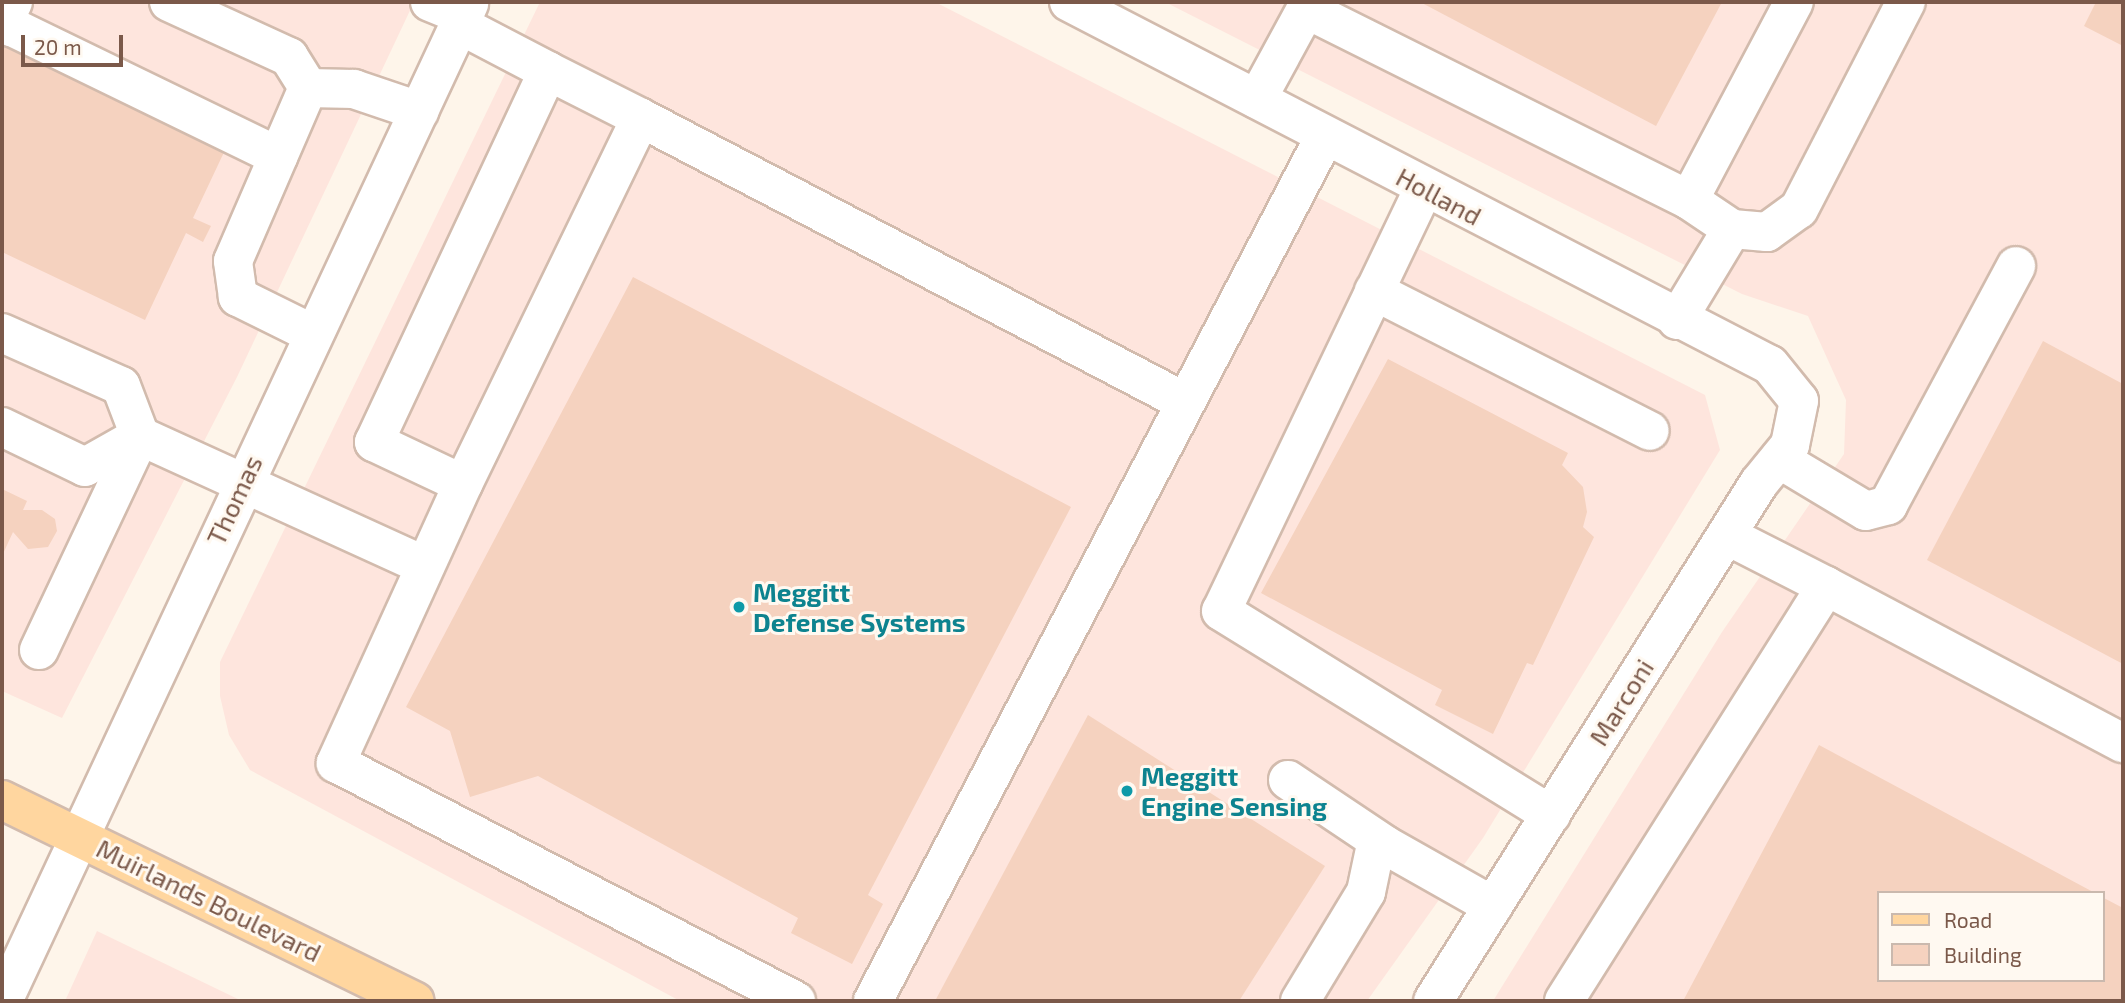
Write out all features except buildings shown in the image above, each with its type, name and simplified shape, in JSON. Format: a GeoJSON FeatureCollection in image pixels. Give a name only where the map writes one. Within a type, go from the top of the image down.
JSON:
{"type":"FeatureCollection","features":[{"type":"Feature","properties":{"kind":"main road","name":"Muirlands Boulevard"},"geometry":{"type":"LineString","coordinates":[[2,800],[415,1001]]}},
{"type":"Feature","properties":{"kind":"street"},"geometry":{"type":"LineString","coordinates":[[13,2],[8,12],[12,27],[278,156]]}},
{"type":"Feature","properties":{"kind":"street"},"geometry":{"type":"LineString","coordinates":[[169,2],[289,57],[308,88]]}},
{"type":"Feature","properties":{"kind":"street","name":"Holland"},"geometry":{"type":"LineString","coordinates":[[1069,2],[1677,320],[1770,365],[1799,401]]}},
{"type":"Feature","properties":{"kind":"street"},"geometry":{"type":"LineString","coordinates":[[1689,200],[1794,2]]}},
{"type":"Feature","properties":{"kind":"street"},"geometry":{"type":"LineString","coordinates":[[1257,100],[1306,9],[1689,200],[1732,229],[1767,232],[1799,209],[1906,2]]}},
{"type":"Feature","properties":{"kind":"street"},"geometry":{"type":"LineString","coordinates":[[456,11],[548,71],[1183,401]]}},
{"type":"Feature","properties":{"kind":"street","name":"Thomas"},"geometry":{"type":"LineString","coordinates":[[3,1001],[241,485],[419,111],[456,11]]}},
{"type":"Feature","properties":{"kind":"street"},"geometry":{"type":"LineString","coordinates":[[463,484],[374,442],[548,71]]}},
{"type":"Feature","properties":{"kind":"street"},"geometry":{"type":"LineString","coordinates":[[308,88],[233,261],[238,297],[313,334]]}},
{"type":"Feature","properties":{"kind":"street"},"geometry":{"type":"LineString","coordinates":[[308,88],[354,89],[419,111]]}},
{"type":"Feature","properties":{"kind":"street"},"geometry":{"type":"LineString","coordinates":[[641,118],[463,484],[336,763],[796,1001]]}},
{"type":"Feature","properties":{"kind":"street"},"geometry":{"type":"LineString","coordinates":[[873,1001],[1183,401],[1325,136]]}},
{"type":"Feature","properties":{"kind":"street"},"geometry":{"type":"LineString","coordinates":[[1424,188],[1221,611],[1551,815]]}},
{"type":"Feature","properties":{"kind":"street"},"geometry":{"type":"LineString","coordinates":[[1677,320],[1732,229]]}},
{"type":"Feature","properties":{"kind":"street"},"geometry":{"type":"LineString","coordinates":[[1779,459],[1866,511],[1888,505],[2016,266]]}},
{"type":"Feature","properties":{"kind":"street"},"geometry":{"type":"LineString","coordinates":[[1374,292],[1650,431]]}},
{"type":"Feature","properties":{"kind":"street"},"geometry":{"type":"LineString","coordinates":[[2,333],[121,386],[140,436],[241,485],[425,566]]}},
{"type":"Feature","properties":{"kind":"street","name":"Marconi"},"geometry":{"type":"LineString","coordinates":[[1433,1001],[1726,535],[1790,445],[1799,401]]}},
{"type":"Feature","properties":{"kind":"street"},"geometry":{"type":"LineString","coordinates":[[2,427],[85,467],[140,436]]}},
{"type":"Feature","properties":{"kind":"street"},"geometry":{"type":"LineString","coordinates":[[39,650],[140,436]]}},
{"type":"Feature","properties":{"kind":"street"},"geometry":{"type":"LineString","coordinates":[[1726,535],[2123,743]]}},
{"type":"Feature","properties":{"kind":"street"},"geometry":{"type":"LineString","coordinates":[[1564,1001],[1826,586]]}},
{"type":"Feature","properties":{"kind":"street"},"geometry":{"type":"LineString","coordinates":[[1288,780],[1377,840],[1493,906]]}},
{"type":"Feature","properties":{"kind":"street"},"geometry":{"type":"LineString","coordinates":[[1300,1001],[1366,892],[1377,840]]}},
{"type":"Feature","properties":{"kind":"shaded area"},"geometry":{"type":"Polygon","coordinates":[[[2,2],[414,2],[237,377],[62,718],[2,691],[2,2]]]}},
{"type":"Feature","properties":{"kind":"shaded area"},"geometry":{"type":"Polygon","coordinates":[[[540,2],[935,2],[1705,395],[1720,450],[1483,838],[1367,1001],[680,1001],[250,770],[229,735],[220,696],[220,662],[540,2]]]}},
{"type":"Feature","properties":{"kind":"shaded area"},"geometry":{"type":"Polygon","coordinates":[[[1165,2],[2123,2],[2123,1001],[1493,1001],[1722,632],[1844,454],[1846,400],[1808,316],[1742,294],[1165,2]]]}},
{"type":"Feature","properties":{"kind":"shaded area"},"geometry":{"type":"Polygon","coordinates":[[[97,931],[242,1001],[65,1001],[97,931]]]}},
{"type":"Feature","properties":{"kind":"place","name":"Meggitt Defense Systems"},"geometry":{"type":"Point","coordinates":[739,607]}},
{"type":"Feature","properties":{"kind":"place","name":"Meggitt Engine Sensing"},"geometry":{"type":"Point","coordinates":[1127,791]}}]}
